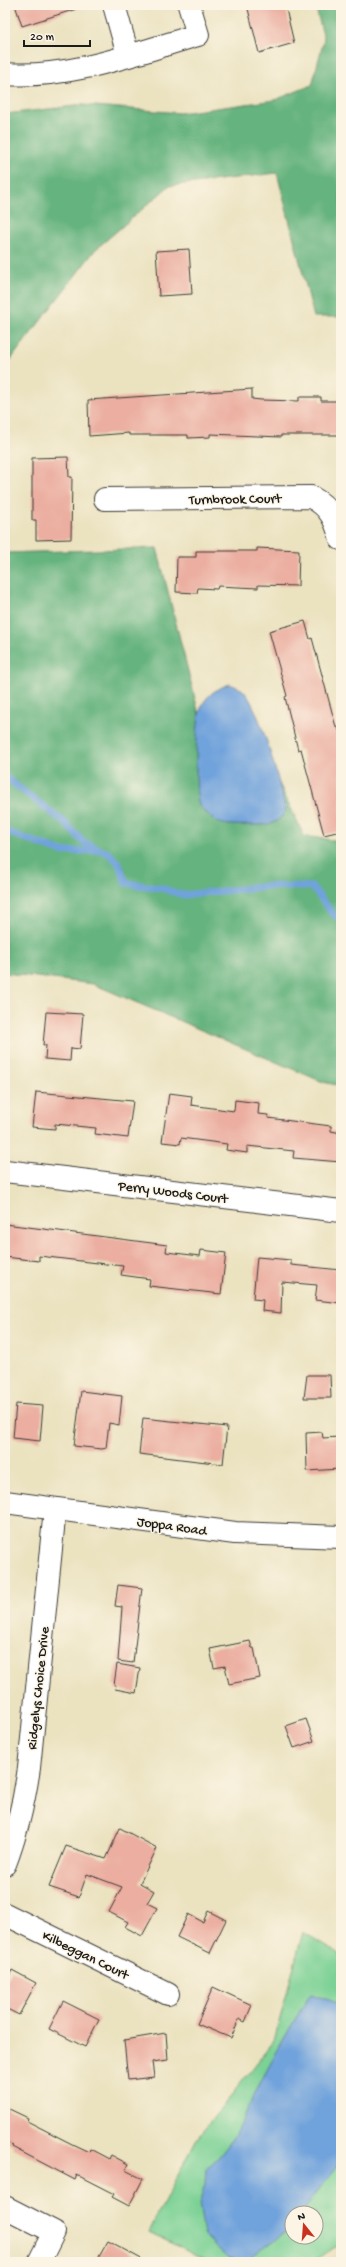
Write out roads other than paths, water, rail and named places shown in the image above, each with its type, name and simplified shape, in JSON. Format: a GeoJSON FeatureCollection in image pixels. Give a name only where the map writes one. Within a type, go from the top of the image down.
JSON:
{"type":"FeatureCollection","features":[{"type":"Feature","properties":{"kind":"street"},"geometry":{"type":"LineString","coordinates":[[114,5],[128,55]]}},
{"type":"Feature","properties":{"kind":"street"},"geometry":{"type":"LineString","coordinates":[[5,74],[46,74],[75,70],[198,35],[189,5]]}},
{"type":"Feature","properties":{"kind":"street","name":"Turnbrook Court"},"geometry":{"type":"LineString","coordinates":[[105,499],[311,497],[321,503],[332,514],[341,539]]}},
{"type":"Feature","properties":{"kind":"street","name":"Perry Woods Court"},"geometry":{"type":"LineString","coordinates":[[5,1171],[341,1211]]}},
{"type":"Feature","properties":{"kind":"street","name":"Joppa Road"},"geometry":{"type":"LineString","coordinates":[[5,1502],[235,1533],[341,1537]]}},
{"type":"Feature","properties":{"kind":"street","name":"Ridgelys Choice Drive"},"geometry":{"type":"LineString","coordinates":[[5,1864],[14,1840],[23,1808],[29,1768],[55,1509]]}},
{"type":"Feature","properties":{"kind":"street","name":"Kilbeggan Court"},"geometry":{"type":"LineString","coordinates":[[5,1914],[168,1994]]}},
{"type":"Feature","properties":{"kind":"street"},"geometry":{"type":"LineString","coordinates":[[5,2207],[54,2232],[39,2262]]}},
{"type":"Feature","properties":{"kind":"water"},"geometry":{"type":"Polygon","coordinates":[[[230,684],[244,691],[257,714],[269,748],[286,810],[280,819],[272,823],[263,825],[222,824],[214,820],[199,805],[196,787],[196,758],[197,729],[200,711],[205,701],[212,693],[230,684]]]}},
{"type":"Feature","properties":{"kind":"water"},"geometry":{"type":"Polygon","coordinates":[[[311,1994],[341,2004],[341,2161],[308,2205],[284,2205],[284,2233],[248,2260],[237,2261],[228,2258],[204,2235],[199,2203],[205,2184],[206,2168],[223,2152],[230,2142],[277,2051],[311,1994]]]}},
{"type":"Feature","properties":{"kind":"waterway"},"geometry":{"type":"LineString","coordinates":[[5,777],[63,821],[83,842],[110,854],[119,864],[126,883],[161,888],[183,895],[270,886],[312,887],[333,914],[341,919]]}},
{"type":"Feature","properties":{"kind":"waterway"},"geometry":{"type":"LineString","coordinates":[[5,831],[62,852],[99,850]]}}]}
